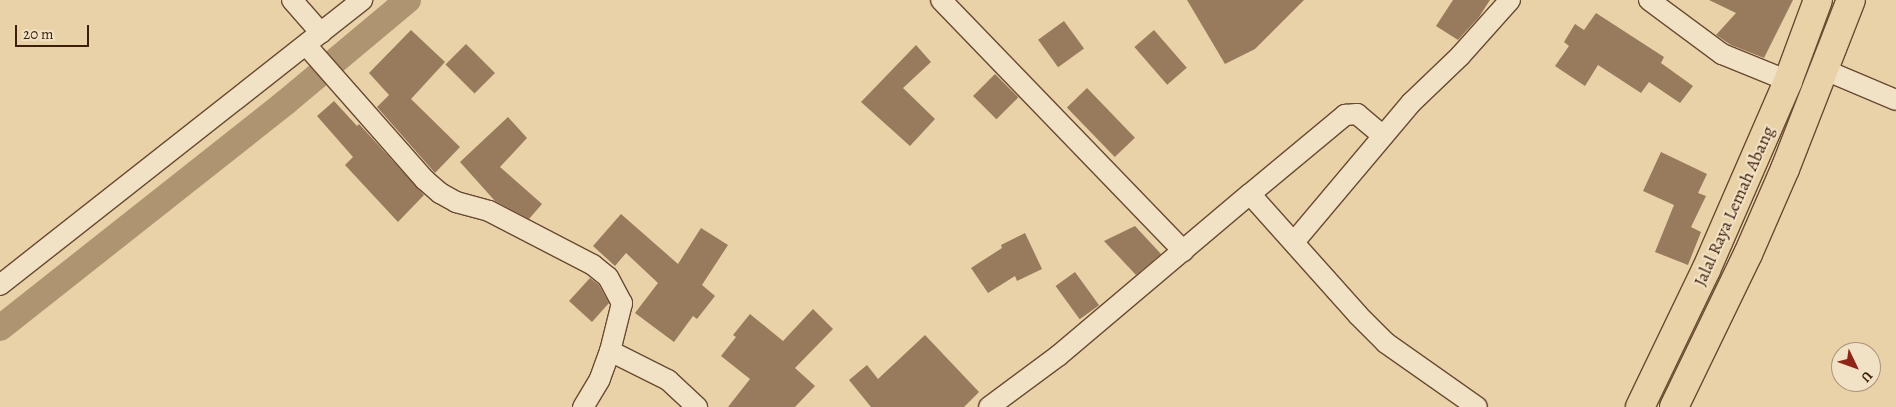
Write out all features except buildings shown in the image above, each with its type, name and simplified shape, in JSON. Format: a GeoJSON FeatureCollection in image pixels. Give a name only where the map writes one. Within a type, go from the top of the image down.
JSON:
{"type":"FeatureCollection","features":[{"type":"Feature","properties":{"kind":"highway","name":"Jalal Raya Lemah Abang"},"geometry":{"type":"LineString","coordinates":[[1640,407],[1706,270],[1788,82],[1818,0]]}},
{"type":"Feature","properties":{"kind":"highway","name":"Jalal Raya Lemah Abang"},"geometry":{"type":"LineString","coordinates":[[1674,407],[1748,254],[1825,70],[1852,0]]}},
{"type":"Feature","properties":{"kind":"street"},"geometry":{"type":"LineString","coordinates":[[292,0],[315,46],[338,84],[440,194],[456,202],[489,211],[593,266],[608,277],[622,303],[610,351],[600,379],[583,407]]}},
{"type":"Feature","properties":{"kind":"street"},"geometry":{"type":"LineString","coordinates":[[0,285],[315,46],[362,0]]}},
{"type":"Feature","properties":{"kind":"street"},"geometry":{"type":"LineString","coordinates":[[942,0],[1183,251]]}},
{"type":"Feature","properties":{"kind":"street"},"geometry":{"type":"LineString","coordinates":[[1294,242],[1411,103],[1460,56],[1510,0]]}},
{"type":"Feature","properties":{"kind":"street"},"geometry":{"type":"LineString","coordinates":[[1649,0],[1722,54],[1788,82]]}},
{"type":"Feature","properties":{"kind":"street"},"geometry":{"type":"LineString","coordinates":[[1825,70],[1896,100]]}},
{"type":"Feature","properties":{"kind":"street"},"geometry":{"type":"LineString","coordinates":[[989,407],[1058,356],[1345,116],[1357,114],[1383,136]]}},
{"type":"Feature","properties":{"kind":"street"},"geometry":{"type":"LineString","coordinates":[[1250,194],[1358,315],[1386,343],[1478,407]]}},
{"type":"Feature","properties":{"kind":"street"},"geometry":{"type":"LineString","coordinates":[[610,351],[668,380],[698,407]]}},
{"type":"Feature","properties":{"kind":"waterway"},"geometry":{"type":"LineString","coordinates":[[0,328],[286,102],[408,0]]}}]}
